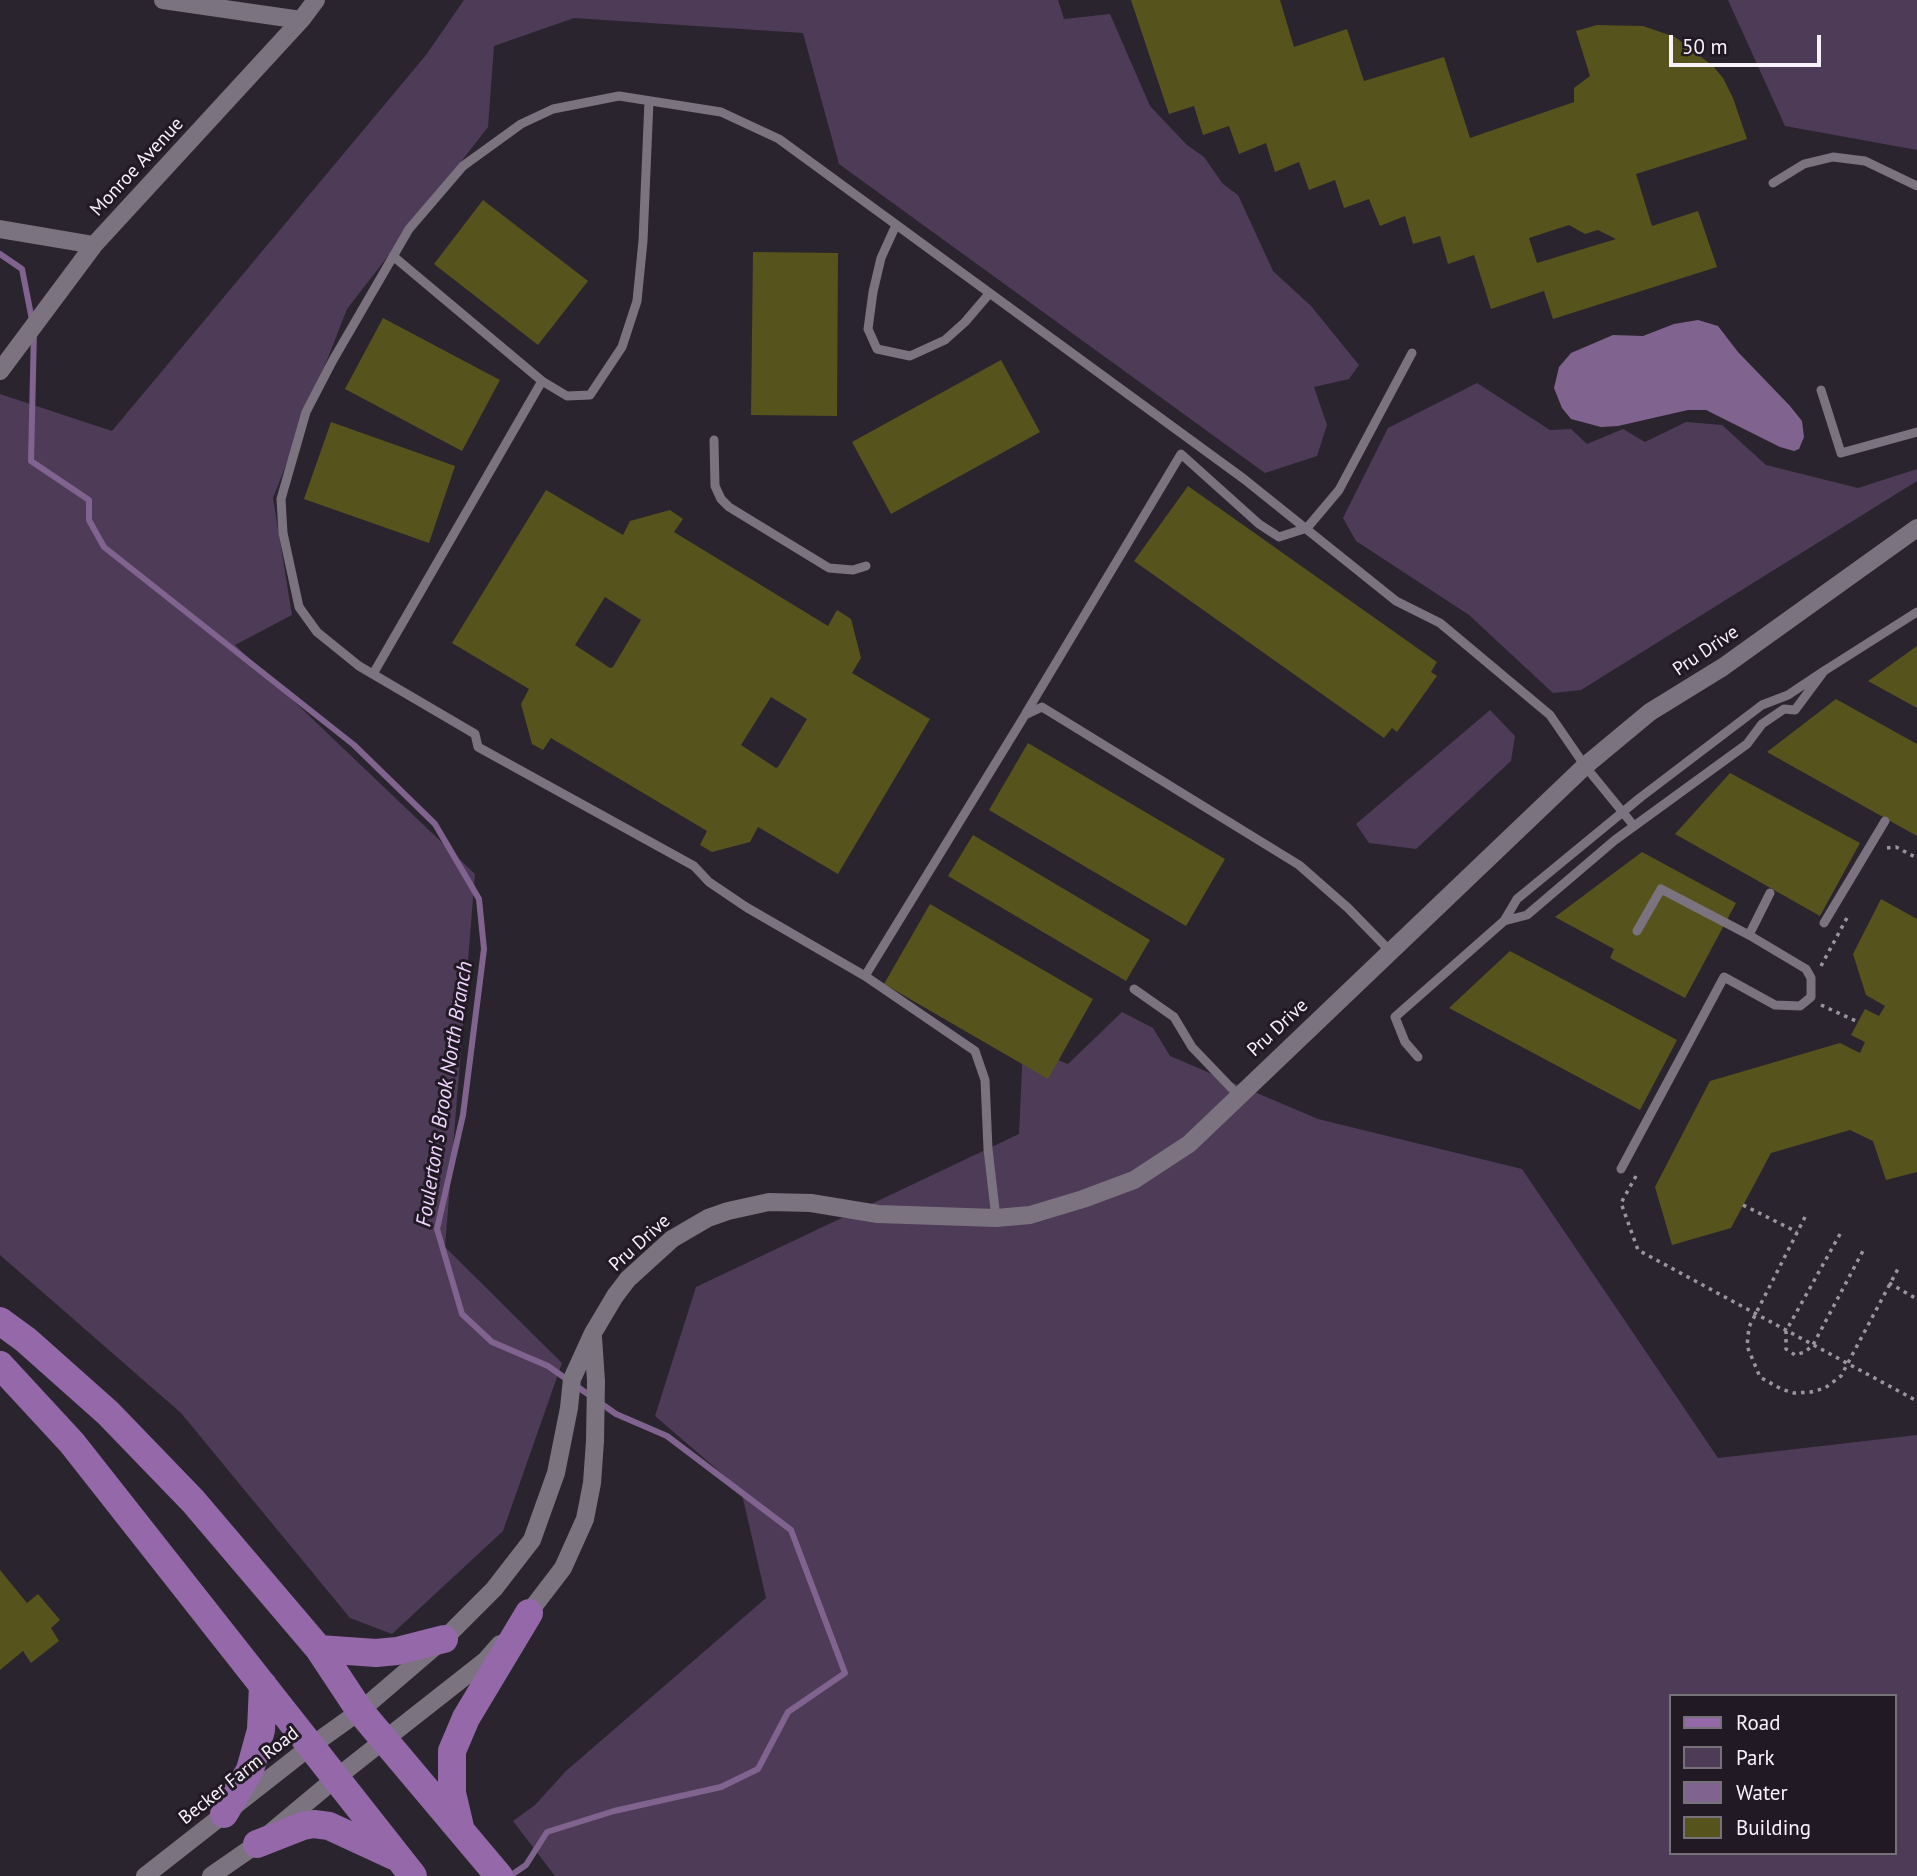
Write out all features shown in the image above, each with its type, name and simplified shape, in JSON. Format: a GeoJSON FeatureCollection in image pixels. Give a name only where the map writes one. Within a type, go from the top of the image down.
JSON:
{"type":"FeatureCollection","features":[{"type":"Feature","properties":{"kind":"main road"},"geometry":{"type":"LineString","coordinates":[[0,1321],[26,1340],[108,1413],[193,1501],[319,1649],[360,1711],[497,1873]]}},
{"type":"Feature","properties":{"kind":"main road"},"geometry":{"type":"LineString","coordinates":[[0,1365],[72,1443],[407,1868]]}},
{"type":"Feature","properties":{"kind":"main road"},"geometry":{"type":"LineString","coordinates":[[460,1830],[452,1793],[452,1751],[466,1718],[529,1613]]}},
{"type":"Feature","properties":{"kind":"main road"},"geometry":{"type":"LineString","coordinates":[[319,1649],[376,1653],[397,1651],[444,1639]]}},
{"type":"Feature","properties":{"kind":"main road"},"geometry":{"type":"LineString","coordinates":[[224,1814],[250,1770],[261,1730],[263,1685]]}},
{"type":"Feature","properties":{"kind":"main road"},"geometry":{"type":"LineString","coordinates":[[257,1844],[303,1826],[329,1826],[407,1868]]}},
{"type":"Feature","properties":{"kind":"street"},"geometry":{"type":"LineString","coordinates":[[163,0],[301,20]]}},
{"type":"Feature","properties":{"kind":"street","name":"Monroe Avenue"},"geometry":{"type":"LineString","coordinates":[[0,371],[94,246],[301,20],[316,0]]}},
{"type":"Feature","properties":{"kind":"street"},"geometry":{"type":"LineString","coordinates":[[0,229],[94,246]]}},
{"type":"Feature","properties":{"kind":"street","name":"Pru Drive"},"geometry":{"type":"LineString","coordinates":[[360,1711],[444,1639],[494,1589],[532,1540],[556,1473],[572,1379],[593,1333],[615,1296],[656,1252],[690,1228],[728,1211],[748,1206],[790,1201],[878,1214],[996,1218],[1030,1215],[1134,1180],[1189,1144],[1585,766],[1650,712],[1723,667],[1917,528]]}},
{"type":"Feature","properties":{"kind":"street"},"geometry":{"type":"LineString","coordinates":[[211,1876],[257,1844],[335,1778],[485,1660],[529,1613],[563,1568],[585,1519],[592,1483],[596,1411],[593,1333]]}},
{"type":"Feature","properties":{"kind":"street","name":"Becker Farm Road"},"geometry":{"type":"LineString","coordinates":[[145,1876],[310,1746],[360,1711]]}},
{"type":"Feature","properties":{"kind":"lane"},"geometry":{"type":"LineString","coordinates":[[996,1218],[988,1149],[985,1080],[975,1051],[865,976],[746,907],[709,882],[694,866],[478,747],[475,734],[359,666],[317,632],[299,607],[283,533],[281,499],[306,412],[409,229],[463,166],[521,124],[552,110],[619,96],[721,112],[779,139],[1244,479],[1396,601],[1440,623],[1550,715],[1585,766],[1634,826]]}},
{"type":"Feature","properties":{"kind":"lane"},"geometry":{"type":"LineString","coordinates":[[393,256],[542,381],[568,396],[590,395],[622,347],[637,301],[643,241],[649,101]]}},
{"type":"Feature","properties":{"kind":"lane"},"geometry":{"type":"LineString","coordinates":[[1773,183],[1804,164],[1833,157],[1866,161],[1917,186]]}},
{"type":"Feature","properties":{"kind":"lane"},"geometry":{"type":"LineString","coordinates":[[895,225],[881,258],[873,292],[868,329],[877,348],[910,356],[945,340],[989,294]]}},
{"type":"Feature","properties":{"kind":"lane"},"geometry":{"type":"LineString","coordinates":[[865,976],[1181,454],[1258,524],[1279,537],[1307,528],[1339,490],[1412,353]]}},
{"type":"Feature","properties":{"kind":"lane"},"geometry":{"type":"LineString","coordinates":[[373,674],[542,381]]}},
{"type":"Feature","properties":{"kind":"lane"},"geometry":{"type":"LineString","coordinates":[[1821,390],[1841,453],[1917,432]]}},
{"type":"Feature","properties":{"kind":"lane"},"geometry":{"type":"LineString","coordinates":[[714,440],[715,486],[721,499],[729,507],[829,568],[853,570],[866,566]]}},
{"type":"Feature","properties":{"kind":"lane"},"geometry":{"type":"LineString","coordinates":[[1418,1057],[1405,1042],[1395,1017],[1504,921],[1517,899],[1623,811],[1762,705],[1788,695],[1917,612]]}},
{"type":"Feature","properties":{"kind":"lane"},"geometry":{"type":"LineString","coordinates":[[1504,921],[1527,915],[1634,826],[1747,744],[1762,724],[1784,709],[1795,710],[1824,671]]}},
{"type":"Feature","properties":{"kind":"lane"},"geometry":{"type":"LineString","coordinates":[[1025,715],[1042,707],[1299,865],[1348,908],[1390,951]]}},
{"type":"Feature","properties":{"kind":"lane"},"geometry":{"type":"LineString","coordinates":[[1824,923],[1885,821]]}},
{"type":"Feature","properties":{"kind":"lane"},"geometry":{"type":"LineString","coordinates":[[1621,1169],[1724,977],[1775,1005],[1800,1006],[1811,997],[1811,978],[1806,970],[1749,935],[1661,889],[1637,931]]}},
{"type":"Feature","properties":{"kind":"lane"},"geometry":{"type":"LineString","coordinates":[[1749,935],[1770,893]]}},
{"type":"Feature","properties":{"kind":"lane"},"geometry":{"type":"LineString","coordinates":[[1134,989],[1174,1017],[1192,1047],[1238,1095]]}},
{"type":"Feature","properties":{"kind":"path"},"geometry":{"type":"LineString","coordinates":[[1882,850],[1896,847],[1917,859]]}},
{"type":"Feature","properties":{"kind":"path"},"geometry":{"type":"LineString","coordinates":[[1823,974],[1820,967],[1851,909]]}},
{"type":"Feature","properties":{"kind":"path"},"geometry":{"type":"LineString","coordinates":[[1819,1004],[1858,1022]]}},
{"type":"Feature","properties":{"kind":"path"},"geometry":{"type":"LineString","coordinates":[[1640,1168],[1621,1203],[1638,1250],[1917,1401]]}},
{"type":"Feature","properties":{"kind":"path"},"geometry":{"type":"LineString","coordinates":[[1743,1205],[1797,1232]]}},
{"type":"Feature","properties":{"kind":"path"},"geometry":{"type":"LineString","coordinates":[[1805,1217],[1749,1327],[1747,1346],[1759,1377],[1781,1389],[1794,1393],[1825,1388],[1841,1376],[1899,1267]]}},
{"type":"Feature","properties":{"kind":"path"},"geometry":{"type":"LineString","coordinates":[[1840,1234],[1786,1331],[1786,1349],[1795,1354],[1805,1353],[1813,1345],[1866,1247]]}},
{"type":"Feature","properties":{"kind":"path"},"geometry":{"type":"LineString","coordinates":[[1889,1283],[1917,1299]]}},
{"type":"Feature","properties":{"kind":"green space"},"geometry":{"type":"Polygon","coordinates":[[[464,0],[1058,0],[1064,19],[1110,14],[1150,106],[1187,145],[1204,157],[1223,184],[1238,195],[1273,271],[1311,306],[1359,365],[1349,379],[1314,387],[1327,425],[1317,456],[1265,473],[839,164],[803,33],[574,18],[494,46],[488,127],[347,309],[273,498],[292,615],[235,645],[475,874],[445,1247],[562,1363],[503,1531],[392,1634],[350,1618],[181,1413],[0,1255],[0,394],[112,431],[426,55],[464,0]]]}},
{"type":"Feature","properties":{"kind":"green space"},"geometry":{"type":"Polygon","coordinates":[[[1728,0],[1917,0],[1917,150],[1785,126],[1728,0]]]}},
{"type":"Feature","properties":{"kind":"green space"},"geometry":{"type":"Polygon","coordinates":[[[1477,383],[1550,430],[1571,429],[1587,444],[1623,429],[1645,442],[1686,422],[1722,425],[1766,465],[1858,488],[1917,469],[1917,481],[1581,690],[1553,693],[1469,615],[1356,541],[1343,518],[1388,428],[1477,383]]]}},
{"type":"Feature","properties":{"kind":"green space"},"geometry":{"type":"Polygon","coordinates":[[[1490,710],[1515,736],[1511,761],[1416,849],[1369,843],[1356,824],[1490,710]]]}},
{"type":"Feature","properties":{"kind":"green space"},"geometry":{"type":"Polygon","coordinates":[[[1122,1012],[1153,1028],[1170,1056],[1318,1119],[1522,1169],[1718,1458],[1917,1435],[1917,1876],[555,1876],[513,1821],[535,1805],[566,1771],[766,1598],[741,1490],[655,1416],[696,1287],[1019,1134],[1023,1046],[1068,1064],[1122,1012]]]}},
{"type":"Feature","properties":{"kind":"water"},"geometry":{"type":"Polygon","coordinates":[[[1698,320],[1718,326],[1738,352],[1802,421],[1804,437],[1799,449],[1794,451],[1780,447],[1706,410],[1688,410],[1618,426],[1601,427],[1571,419],[1562,408],[1554,388],[1559,367],[1571,353],[1613,335],[1643,336],[1674,324],[1698,320]]]}},
{"type":"Feature","properties":{"kind":"building"},"geometry":{"type":"Polygon","coordinates":[[[1131,0],[1280,0],[1294,47],[1347,29],[1364,81],[1444,57],[1470,138],[1574,102],[1574,88],[1590,76],[1576,31],[1597,25],[1643,26],[1675,37],[1713,66],[1723,78],[1733,98],[1747,139],[1636,174],[1652,226],[1698,211],[1717,267],[1553,319],[1544,291],[1491,309],[1474,255],[1448,264],[1440,236],[1413,244],[1405,216],[1380,226],[1369,199],[1344,208],[1335,180],[1309,190],[1299,162],[1275,172],[1266,143],[1239,154],[1229,126],[1203,135],[1194,106],[1169,114],[1131,0]],[[1569,225],[1529,238],[1537,263],[1616,239],[1598,230],[1585,234],[1569,225]]]}},
{"type":"Feature","properties":{"kind":"building"},"geometry":{"type":"Polygon","coordinates":[[[483,200],[588,281],[538,345],[434,264],[483,200]]]}},
{"type":"Feature","properties":{"kind":"building"},"geometry":{"type":"Polygon","coordinates":[[[753,252],[838,253],[837,416],[751,415],[753,252]]]}},
{"type":"Feature","properties":{"kind":"building"},"geometry":{"type":"Polygon","coordinates":[[[383,318],[500,380],[462,451],[345,389],[383,318]]]}},
{"type":"Feature","properties":{"kind":"building"},"geometry":{"type":"Polygon","coordinates":[[[1001,360],[1040,432],[891,514],[852,442],[1001,360]]]}},
{"type":"Feature","properties":{"kind":"building"},"geometry":{"type":"Polygon","coordinates":[[[331,422],[455,466],[429,543],[304,499],[331,422]]]}},
{"type":"Feature","properties":{"kind":"building"},"geometry":{"type":"Polygon","coordinates":[[[1188,486],[1437,662],[1431,672],[1437,676],[1397,732],[1392,728],[1384,738],[1134,561],[1188,486]]]}},
{"type":"Feature","properties":{"kind":"building"},"geometry":{"type":"Polygon","coordinates":[[[546,490],[623,535],[630,521],[670,510],[683,519],[674,532],[828,626],[837,610],[851,619],[861,658],[852,673],[930,719],[838,874],[758,827],[750,842],[712,852],[700,845],[707,831],[551,738],[543,750],[532,744],[521,704],[529,689],[452,643],[546,490]],[[605,597],[575,645],[610,668],[641,620],[605,597]],[[771,697],[741,745],[776,768],[807,719],[771,697]]]}},
{"type":"Feature","properties":{"kind":"building"},"geometry":{"type":"Polygon","coordinates":[[[1917,646],[1917,708],[1868,681],[1917,646]]]}},
{"type":"Feature","properties":{"kind":"building"},"geometry":{"type":"Polygon","coordinates":[[[1836,699],[1917,744],[1917,836],[1767,752],[1836,699]]]}},
{"type":"Feature","properties":{"kind":"building"},"geometry":{"type":"Polygon","coordinates":[[[1028,743],[1225,859],[1186,926],[989,810],[1028,743]]]}},
{"type":"Feature","properties":{"kind":"building"},"geometry":{"type":"Polygon","coordinates":[[[1730,773],[1860,843],[1820,916],[1675,834],[1730,773]]]}},
{"type":"Feature","properties":{"kind":"building"},"geometry":{"type":"Polygon","coordinates":[[[973,835],[1150,940],[1126,981],[948,876],[973,835]]]}},
{"type":"Feature","properties":{"kind":"building"},"geometry":{"type":"Polygon","coordinates":[[[1642,852],[1736,903],[1685,998],[1610,958],[1614,949],[1555,917],[1642,852]]]}},
{"type":"Feature","properties":{"kind":"building"},"geometry":{"type":"Polygon","coordinates":[[[1881,899],[1917,919],[1917,1172],[1886,1180],[1873,1141],[1850,1130],[1771,1153],[1731,1228],[1672,1245],[1655,1187],[1710,1081],[1840,1043],[1860,1053],[1865,1042],[1851,1035],[1865,1009],[1879,1016],[1885,1006],[1866,995],[1853,954],[1881,899]]]}},
{"type":"Feature","properties":{"kind":"building"},"geometry":{"type":"Polygon","coordinates":[[[930,904],[1093,999],[1048,1079],[884,984],[930,904]]]}},
{"type":"Feature","properties":{"kind":"building"},"geometry":{"type":"Polygon","coordinates":[[[1510,951],[1677,1040],[1640,1110],[1449,1008],[1510,951]]]}},
{"type":"Feature","properties":{"kind":"building"},"geometry":{"type":"Polygon","coordinates":[[[0,1570],[27,1603],[38,1594],[60,1620],[51,1628],[59,1641],[31,1663],[23,1651],[0,1670],[0,1570]]]}},
{"type":"Feature","properties":{"kind":"waterway","name":"Foulerton's Brook North Branch"},"geometry":{"type":"LineString","coordinates":[[0,254],[22,269],[32,320]]}},
{"type":"Feature","properties":{"kind":"waterway","name":"Foulerton's Brook North Branch"},"geometry":{"type":"LineString","coordinates":[[34,331],[31,461],[89,500],[89,520],[104,547],[354,745],[435,824],[479,899],[484,949],[463,1115],[437,1229],[462,1314],[492,1342],[548,1366],[616,1414],[667,1436],[791,1530],[845,1673],[788,1712],[758,1769],[721,1787],[614,1811],[547,1832],[526,1865],[510,1876]]}}]}
